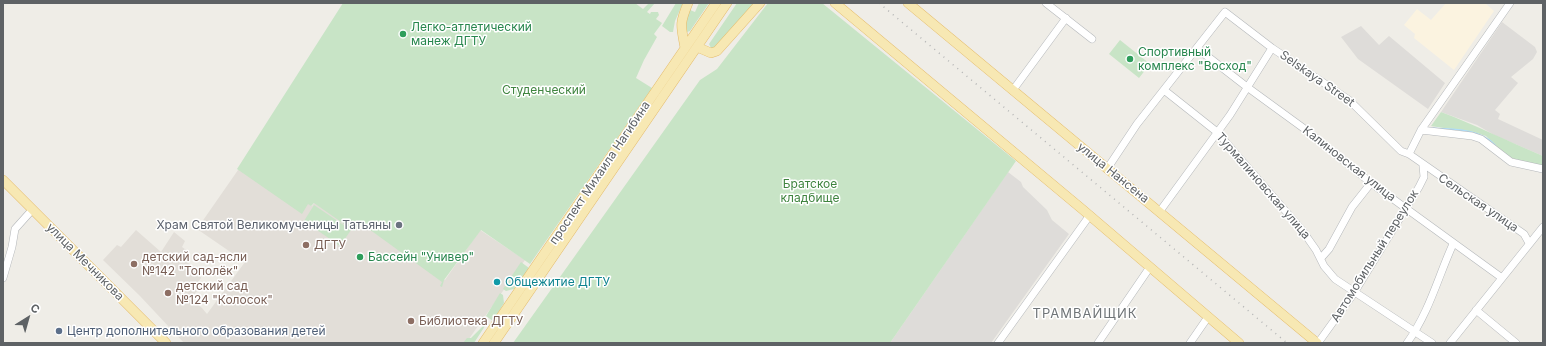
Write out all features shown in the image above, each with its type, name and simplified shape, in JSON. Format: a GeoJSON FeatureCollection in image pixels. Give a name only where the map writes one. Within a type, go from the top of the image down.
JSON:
{"type":"FeatureCollection","features":[{"type":"Feature","properties":{"kind":"main road"},"geometry":{"type":"LineString","coordinates":[[685,48],[681,22],[688,3]]}},
{"type":"Feature","properties":{"kind":"main road","name":"проспект Михаила Нагибина"},"geometry":{"type":"LineString","coordinates":[[483,343],[716,3]]}},
{"type":"Feature","properties":{"kind":"main road","name":"проспект Михаила Нагибина"},"geometry":{"type":"LineString","coordinates":[[494,343],[727,3]]}},
{"type":"Feature","properties":{"kind":"main road"},"geometry":{"type":"LineString","coordinates":[[697,47],[711,53],[717,51],[760,3]]}},
{"type":"Feature","properties":{"kind":"main road"},"geometry":{"type":"LineString","coordinates":[[835,3],[1090,215],[1239,343]]}},
{"type":"Feature","properties":{"kind":"main road","name":"улица Нансена"},"geometry":{"type":"LineString","coordinates":[[908,3],[1160,212],[1264,301],[1317,343]]}},
{"type":"Feature","properties":{"kind":"main road"},"geometry":{"type":"LineString","coordinates":[[682,34],[688,37],[693,37]]}},
{"type":"Feature","properties":{"kind":"main road","name":"улица Мечникова"},"geometry":{"type":"LineString","coordinates":[[3,180],[166,343]]}},
{"type":"Feature","properties":{"kind":"street"},"geometry":{"type":"LineString","coordinates":[[1046,3],[1092,39]]}},
{"type":"Feature","properties":{"kind":"street"},"geometry":{"type":"LineString","coordinates":[[1409,154],[1421,130],[1510,3]]}},
{"type":"Feature","properties":{"kind":"street","name":"Selskaya Street"},"geometry":{"type":"LineString","coordinates":[[1198,49],[1225,12],[1272,48],[1349,100],[1401,151],[1409,154],[1423,166]]}},
{"type":"Feature","properties":{"kind":"street"},"geometry":{"type":"LineString","coordinates":[[1014,90],[1066,18]]}},
{"type":"Feature","properties":{"kind":"street"},"geometry":{"type":"LineString","coordinates":[[1160,212],[1230,115],[1272,48]]}},
{"type":"Feature","properties":{"kind":"street"},"geometry":{"type":"LineString","coordinates":[[1107,169],[1137,124],[1198,49]]}},
{"type":"Feature","properties":{"kind":"street","name":"Калиновская улица"},"geometry":{"type":"LineString","coordinates":[[1198,49],[1306,130],[1370,183],[1502,278]]}},
{"type":"Feature","properties":{"kind":"street","name":"Турмалиновская улица"},"geometry":{"type":"LineString","coordinates":[[1164,90],[1217,132],[1302,230],[1321,258],[1324,266],[1335,279],[1354,293],[1432,343]]}},
{"type":"Feature","properties":{"kind":"street"},"geometry":{"type":"LineString","coordinates":[[1421,130],[1472,136],[1481,139],[1511,162],[1543,170]]}},
{"type":"Feature","properties":{"kind":"street","name":"Автомобильный переулок"},"geometry":{"type":"LineString","coordinates":[[1317,343],[1354,293],[1424,177],[1423,166]]}},
{"type":"Feature","properties":{"kind":"street","name":"Сельская улица"},"geometry":{"type":"LineString","coordinates":[[1423,166],[1524,234],[1529,244]]}},
{"type":"Feature","properties":{"kind":"street"},"geometry":{"type":"LineString","coordinates":[[1321,258],[1329,249],[1352,207],[1370,183]]}},
{"type":"Feature","properties":{"kind":"street"},"geometry":{"type":"LineString","coordinates":[[3,278],[12,247],[15,228],[32,210]]}},
{"type":"Feature","properties":{"kind":"street"},"geometry":{"type":"LineString","coordinates":[[1000,343],[1090,215]]}},
{"type":"Feature","properties":{"kind":"street"},"geometry":{"type":"LineString","coordinates":[[1450,343],[1543,227]]}},
{"type":"Feature","properties":{"kind":"street"},"geometry":{"type":"LineString","coordinates":[[1407,343],[1416,333],[1430,304],[1438,278],[1453,244]]}},
{"type":"Feature","properties":{"kind":"street"},"geometry":{"type":"LineString","coordinates":[[1098,343],[1150,266]]}},
{"type":"Feature","properties":{"kind":"street"},"geometry":{"type":"LineString","coordinates":[[1476,310],[1516,343]]}},
{"type":"Feature","properties":{"kind":"street"},"geometry":{"type":"LineString","coordinates":[[1190,343],[1208,317]]}},
{"type":"Feature","properties":{"kind":"shaded area"},"geometry":{"type":"Polygon","coordinates":[[[1446,3],[1485,3],[1494,11],[1454,70],[1414,38],[1415,34],[1404,25],[1417,9],[1431,20],[1446,3]]]}},
{"type":"Feature","properties":{"kind":"shaded area"},"geometry":{"type":"Polygon","coordinates":[[[1502,22],[1535,47],[1537,52],[1533,59],[1511,77],[1518,83],[1495,110],[1500,114],[1498,119],[1543,140],[1543,156],[1494,135],[1477,125],[1441,112],[1502,22]]]}},
{"type":"Feature","properties":{"kind":"shaded area"},"geometry":{"type":"Polygon","coordinates":[[[1361,26],[1379,45],[1389,36],[1445,83],[1428,109],[1358,59],[1341,37],[1361,26]]]}},
{"type":"Feature","properties":{"kind":"shaded area","name":"ДГТУ"},"geometry":{"type":"Polygon","coordinates":[[[245,160],[312,206],[320,195],[445,280],[480,230],[525,260],[466,343],[184,343],[140,296],[103,260],[117,245],[121,247],[136,230],[161,252],[174,232],[185,241],[182,247],[189,252],[187,256],[188,263],[196,268],[201,278],[193,288],[197,291],[190,299],[207,314],[245,262],[197,229],[245,160]]]}},
{"type":"Feature","properties":{"kind":"shaded area"},"geometry":{"type":"Polygon","coordinates":[[[1008,172],[1021,182],[1023,187],[1047,210],[1052,220],[1069,234],[991,343],[890,343],[1008,172]]]}},
{"type":"Feature","properties":{"kind":"green space","name":"Студенческий"},"geometry":{"type":"Polygon","coordinates":[[[343,3],[635,3],[643,9],[649,3],[655,3],[647,12],[650,14],[651,12],[658,12],[659,15],[656,19],[662,23],[654,34],[657,37],[636,78],[652,88],[530,264],[481,230],[444,280],[442,287],[440,286],[442,282],[362,224],[354,231],[314,203],[311,206],[308,204],[302,214],[237,169],[343,3]]]}},
{"type":"Feature","properties":{"kind":"green space"},"geometry":{"type":"Polygon","coordinates":[[[676,3],[683,3],[675,21],[673,32],[670,32],[662,26],[676,3]]]}},
{"type":"Feature","properties":{"kind":"green space"},"geometry":{"type":"Polygon","coordinates":[[[699,3],[709,3],[690,31],[687,32],[686,18],[690,10],[695,12],[699,3]]]}},
{"type":"Feature","properties":{"kind":"green space"},"geometry":{"type":"Polygon","coordinates":[[[737,3],[757,3],[719,48],[711,48],[709,44],[737,3]]]}},
{"type":"Feature","properties":{"kind":"green space","name":"Братское кладбище"},"geometry":{"type":"Polygon","coordinates":[[[768,3],[822,3],[1016,161],[890,343],[513,343],[700,80],[717,69],[768,3]]]}},
{"type":"Feature","properties":{"kind":"green space","name":"Спортивный комплекс \"Восход\""},"geometry":{"type":"Polygon","coordinates":[[[1120,40],[1150,64],[1139,78],[1109,54],[1120,40]]]}},
{"type":"Feature","properties":{"kind":"green space"},"geometry":{"type":"Polygon","coordinates":[[[1441,112],[1543,156],[1543,166],[1510,158],[1498,149],[1486,136],[1431,126],[1441,112]]]}},
{"type":"Feature","properties":{"kind":"green space"},"geometry":{"type":"Polygon","coordinates":[[[314,205],[351,230],[340,246],[304,221],[314,205]]]}},
{"type":"Feature","properties":{"kind":"green space"},"geometry":{"type":"Polygon","coordinates":[[[521,262],[529,268],[514,289],[506,291],[503,289],[521,262]]]}},
{"type":"Feature","properties":{"kind":"green space"},"geometry":{"type":"Polygon","coordinates":[[[500,293],[503,295],[504,303],[493,321],[486,316],[500,293]]]}},
{"type":"Feature","properties":{"kind":"green space"},"geometry":{"type":"Polygon","coordinates":[[[484,325],[485,326],[474,343],[463,343],[467,338],[471,338],[484,325]]]}},
{"type":"Feature","properties":{"kind":"waterway"},"geometry":{"type":"LineString","coordinates":[[1433,128],[1466,131],[1482,135],[1495,145]]}},
{"type":"Feature","properties":{"kind":"railway"},"geometry":{"type":"LineString","coordinates":[[879,3],[1287,343]]}},
{"type":"Feature","properties":{"kind":"place","name":"Легко-атлетический манеж ДГТУ"},"geometry":{"type":"Point","coordinates":[403,34]}},
{"type":"Feature","properties":{"kind":"place","name":"Спортивный комплекс \"Восход\""},"geometry":{"type":"Point","coordinates":[1130,59]}},
{"type":"Feature","properties":{"kind":"place","name":"Храм Святой Великомученицы Татьяны"},"geometry":{"type":"Point","coordinates":[399,225]}},
{"type":"Feature","properties":{"kind":"place","name":"ДГТУ"},"geometry":{"type":"Point","coordinates":[306,245]}},
{"type":"Feature","properties":{"kind":"place","name":"Бассейн \"Универ\""},"geometry":{"type":"Point","coordinates":[360,257]}},
{"type":"Feature","properties":{"kind":"place","name":"детский сад-ясли №142 \"Тополёк\""},"geometry":{"type":"Point","coordinates":[134,264]}},
{"type":"Feature","properties":{"kind":"place","name":"Общежитие ДГТУ"},"geometry":{"type":"Point","coordinates":[497,282]}},
{"type":"Feature","properties":{"kind":"place","name":"детский сад №124 \"Колосок\""},"geometry":{"type":"Point","coordinates":[168,293]}},
{"type":"Feature","properties":{"kind":"place","name":"Библиотека ДГТУ"},"geometry":{"type":"Point","coordinates":[411,321]}},
{"type":"Feature","properties":{"kind":"place","name":"Центр дополнительного образования детей"},"geometry":{"type":"Point","coordinates":[59,331]}},
{"type":"Feature","properties":{"kind":"district","name":"ТРАМВАЙЩИК"},"geometry":{"type":"Point","coordinates":[1085,314]}}]}
